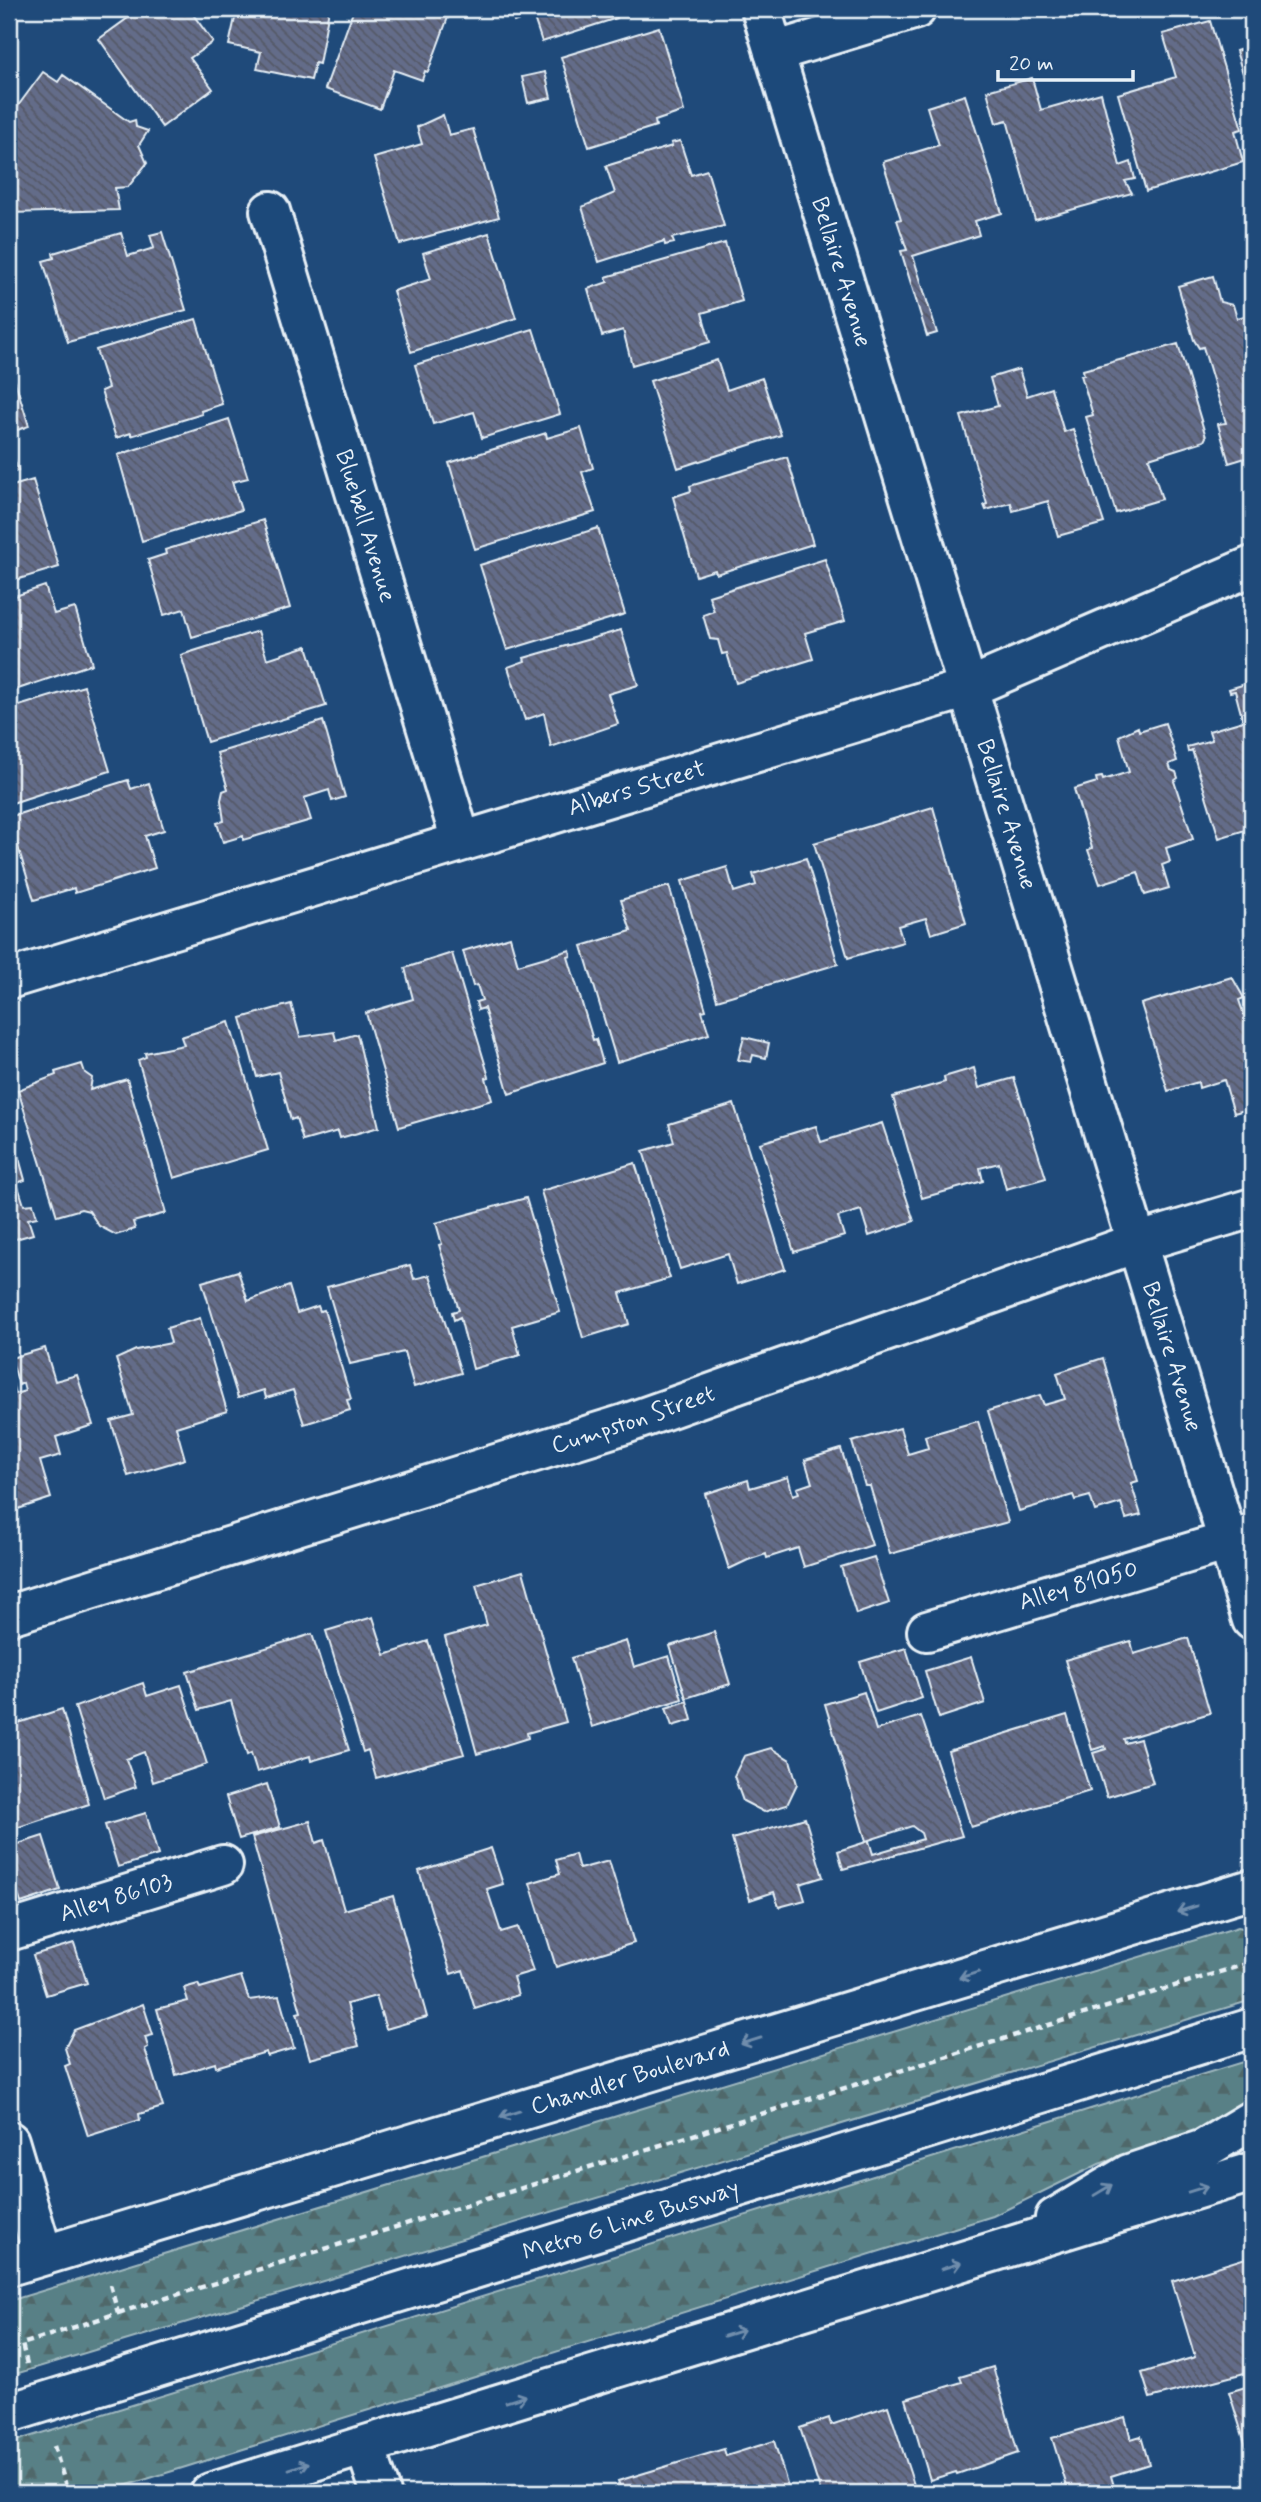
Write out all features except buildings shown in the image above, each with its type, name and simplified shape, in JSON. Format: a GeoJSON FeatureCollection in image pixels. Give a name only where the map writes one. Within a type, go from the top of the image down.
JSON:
{"type":"FeatureCollection","features":[{"type":"Feature","properties":{"kind":"street","name":"Bellaire Avenue"},"geometry":{"type":"LineString","coordinates":[[761,9],[1136,1243],[1240,1538],[1252,1620]]}},
{"type":"Feature","properties":{"kind":"street"},"geometry":{"type":"LineString","coordinates":[[774,52],[916,9]]}},
{"type":"Feature","properties":{"kind":"street","name":"Bluebell Avenue"},"geometry":{"type":"LineString","coordinates":[[270,211],[461,841]]}},
{"type":"Feature","properties":{"kind":"street","name":"Albers Street"},"geometry":{"type":"LineString","coordinates":[[9,979],[968,688],[1252,566]]}},
{"type":"Feature","properties":{"kind":"street","name":"Cumpston Street"},"geometry":{"type":"LineString","coordinates":[[9,1615],[625,1424],[1136,1243],[1252,1208]]}},
{"type":"Feature","properties":{"kind":"street","name":"Alley 81050"},"geometry":{"type":"LineString","coordinates":[[927,1631],[1240,1538]]}},
{"type":"Feature","properties":{"kind":"street","name":"Alley 86103"},"geometry":{"type":"LineString","coordinates":[[9,1931],[223,1865]]}},
{"type":"Feature","properties":{"kind":"street","name":"Chandler Boulevard"},"geometry":{"type":"LineString","coordinates":[[26,2260],[1252,1889]]}},
{"type":"Feature","properties":{"kind":"street","name":"Metro G Line Busway"},"geometry":{"type":"LineString","coordinates":[[9,2413],[1252,2028]]}},
{"type":"Feature","properties":{"kind":"street"},"geometry":{"type":"LineString","coordinates":[[1003,2250],[1129,2174],[1204,2149],[1252,2120]]}},
{"type":"Feature","properties":{"kind":"street"},"geometry":{"type":"LineString","coordinates":[[9,2141],[26,2260]]}},
{"type":"Feature","properties":{"kind":"street"},"geometry":{"type":"LineString","coordinates":[[210,2493],[251,2487],[365,2446],[1252,2172]]}},
{"type":"Feature","properties":{"kind":"street"},"geometry":{"type":"LineString","coordinates":[[365,2446],[380,2493]]}},
{"type":"Feature","properties":{"kind":"path"},"geometry":{"type":"LineString","coordinates":[[31,2375],[22,2344],[1252,1962]]}},
{"type":"Feature","properties":{"kind":"path"},"geometry":{"type":"LineString","coordinates":[[106,2270],[118,2313]]}},
{"type":"Feature","properties":{"kind":"path"},"geometry":{"type":"LineString","coordinates":[[54,2446],[68,2493]]}},
{"type":"Feature","properties":{"kind":"path"},"geometry":{"type":"LineString","coordinates":[[40,2493],[66,2486]]}},
{"type":"Feature","properties":{"kind":"green space"},"geometry":{"type":"Polygon","coordinates":[[[1238,1927],[1252,1930],[1252,2000],[9,2376],[9,2301],[1238,1927]]]}},
{"type":"Feature","properties":{"kind":"green space"},"geometry":{"type":"Polygon","coordinates":[[[1252,2059],[1252,2100],[1207,2127],[1099,2164],[993,2216],[102,2493],[9,2493],[9,2443],[1252,2059]]]}}]}
